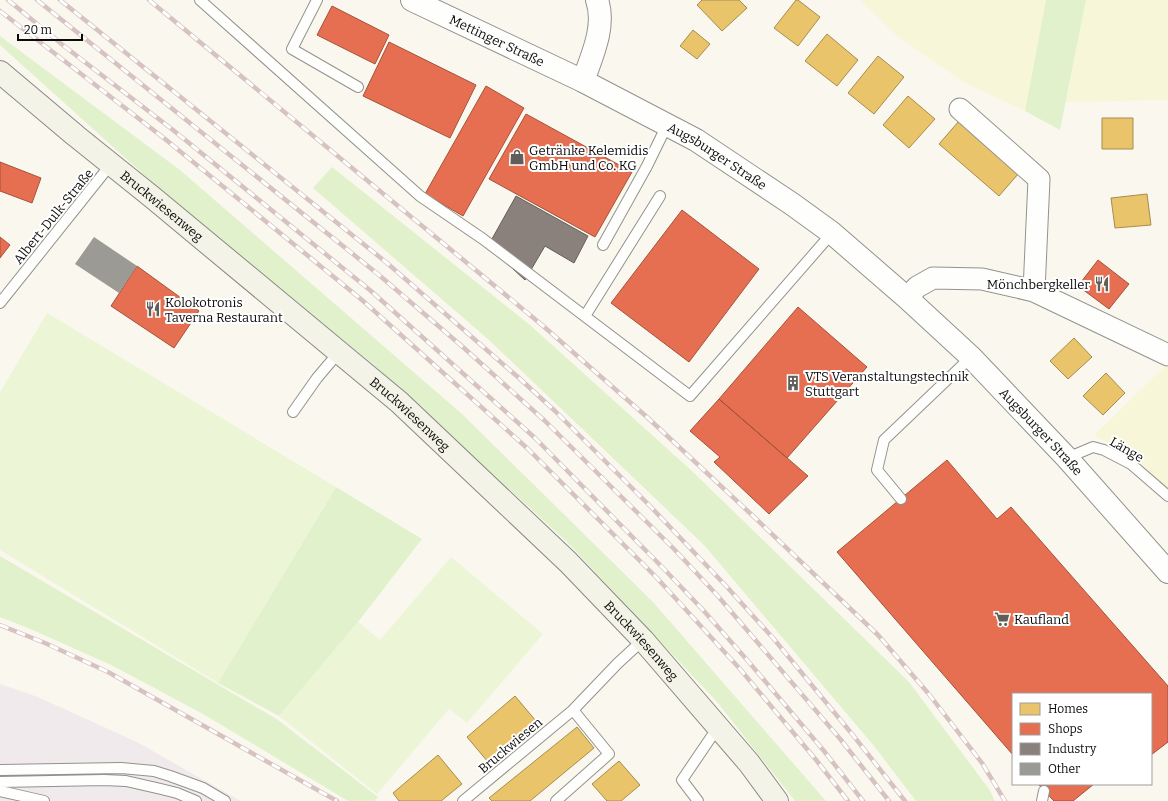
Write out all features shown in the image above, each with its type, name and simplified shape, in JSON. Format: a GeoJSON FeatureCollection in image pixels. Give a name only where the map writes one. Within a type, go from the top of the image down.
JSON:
{"type":"FeatureCollection","features":[{"type":"Feature","properties":{"kind":"main road","name":"Bruckwiesenweg"},"geometry":{"type":"LineString","coordinates":[[0,72],[399,402],[568,562],[643,640],[749,763],[777,801]]}},
{"type":"Feature","properties":{"kind":"street","name":"Mettinger Straße"},"geometry":{"type":"LineString","coordinates":[[412,0],[583,81]]}},
{"type":"Feature","properties":{"kind":"street"},"geometry":{"type":"LineString","coordinates":[[583,81],[594,49],[601,21],[597,0]]}},
{"type":"Feature","properties":{"kind":"street","name":"Augsburger Straße"},"geometry":{"type":"LineString","coordinates":[[583,81],[706,146],[832,233],[907,298],[971,357],[1067,458],[1168,572]]}},
{"type":"Feature","properties":{"kind":"street"},"geometry":{"type":"LineString","coordinates":[[960,109],[1039,179],[1034,291]]}},
{"type":"Feature","properties":{"kind":"street"},"geometry":{"type":"LineString","coordinates":[[907,298],[917,288],[933,278],[982,279],[1034,291],[1168,355]]}},
{"type":"Feature","properties":{"kind":"lane"},"geometry":{"type":"LineString","coordinates":[[200,0],[420,196],[483,239],[690,396],[832,233]]}},
{"type":"Feature","properties":{"kind":"lane"},"geometry":{"type":"LineString","coordinates":[[317,0],[292,49],[358,87]]}},
{"type":"Feature","properties":{"kind":"lane"},"geometry":{"type":"LineString","coordinates":[[603,245],[667,125]]}},
{"type":"Feature","properties":{"kind":"lane","name":"Albert-Dulk-Straße"},"geometry":{"type":"LineString","coordinates":[[0,303],[111,164]]}},
{"type":"Feature","properties":{"kind":"lane"},"geometry":{"type":"LineString","coordinates":[[585,316],[660,196]]}},
{"type":"Feature","properties":{"kind":"lane"},"geometry":{"type":"LineString","coordinates":[[293,412],[317,378],[339,352]]}},
{"type":"Feature","properties":{"kind":"lane"},"geometry":{"type":"LineString","coordinates":[[901,499],[877,470],[884,440],[971,357]]}},
{"type":"Feature","properties":{"kind":"lane","name":"Länge"},"geometry":{"type":"LineString","coordinates":[[1067,458],[1093,447],[1104,450],[1131,464],[1168,496]]}},
{"type":"Feature","properties":{"kind":"lane","name":"Bruckwiesen"},"geometry":{"type":"LineString","coordinates":[[463,801],[573,710],[618,663],[643,640]]}},
{"type":"Feature","properties":{"kind":"lane"},"geometry":{"type":"LineString","coordinates":[[556,801],[609,754],[573,710]]}},
{"type":"Feature","properties":{"kind":"lane"},"geometry":{"type":"LineString","coordinates":[[698,801],[682,780],[718,727]]}},
{"type":"Feature","properties":{"kind":"lane"},"geometry":{"type":"LineString","coordinates":[[0,770],[121,768],[154,771],[202,788],[225,801]]}},
{"type":"Feature","properties":{"kind":"lane"},"geometry":{"type":"LineString","coordinates":[[0,782],[126,781],[177,793],[196,801]]}},
{"type":"Feature","properties":{"kind":"lane"},"geometry":{"type":"LineString","coordinates":[[0,791],[44,801]]}},
{"type":"Feature","properties":{"kind":"shaded area"},"geometry":{"type":"Polygon","coordinates":[[[860,0],[1046,0],[1025,111],[965,83],[898,37],[860,0]]]}},
{"type":"Feature","properties":{"kind":"shaded area"},"geometry":{"type":"Polygon","coordinates":[[[1086,0],[1168,0],[1168,100],[1066,102],[1086,0]]]}},
{"type":"Feature","properties":{"kind":"shaded area"},"geometry":{"type":"Polygon","coordinates":[[[1165,366],[1168,368],[1168,490],[1135,459],[1094,435],[1165,366]]]}},
{"type":"Feature","properties":{"kind":"shaded area"},"geometry":{"type":"Polygon","coordinates":[[[0,684],[38,697],[137,742],[241,801],[0,801],[0,684]]]}},
{"type":"Feature","properties":{"kind":"green space"},"geometry":{"type":"Polygon","coordinates":[[[1046,0],[1086,0],[1060,130],[1025,111],[1046,0]]]}},
{"type":"Feature","properties":{"kind":"green space"},"geometry":{"type":"Polygon","coordinates":[[[0,36],[180,170],[462,414],[653,602],[826,801],[795,801],[717,702],[567,542],[374,365],[162,191],[0,45],[0,36]]]}},
{"type":"Feature","properties":{"kind":"green space"},"geometry":{"type":"Polygon","coordinates":[[[332,167],[530,325],[692,471],[909,682],[989,789],[995,801],[916,801],[874,746],[704,545],[489,340],[313,188],[332,167]]]}},
{"type":"Feature","properties":{"kind":"green space"},"geometry":{"type":"Polygon","coordinates":[[[47,313],[336,487],[218,683],[0,550],[0,392],[47,313]]]}},
{"type":"Feature","properties":{"kind":"green space"},"geometry":{"type":"Polygon","coordinates":[[[336,487],[422,539],[358,622],[279,716],[218,683],[336,487]]]}},
{"type":"Feature","properties":{"kind":"green space"},"geometry":{"type":"Polygon","coordinates":[[[0,556],[278,720],[378,797],[375,801],[348,801],[203,714],[111,665],[0,617],[0,556]]]}},
{"type":"Feature","properties":{"kind":"green space"},"geometry":{"type":"Polygon","coordinates":[[[451,557],[543,634],[467,723],[449,709],[377,794],[279,716],[358,622],[380,640],[451,557]]]}},
{"type":"Feature","properties":{"kind":"building: Homes"},"geometry":{"type":"Polygon","coordinates":[[[702,0],[739,0],[747,8],[722,31],[697,5],[702,0]]]}},
{"type":"Feature","properties":{"kind":"building: Homes"},"geometry":{"type":"Polygon","coordinates":[[[796,0],[820,17],[798,46],[774,28],[796,0]]]}},
{"type":"Feature","properties":{"kind":"building: Homes"},"geometry":{"type":"Polygon","coordinates":[[[693,30],[710,44],[697,59],[680,46],[693,30]]]}},
{"type":"Feature","properties":{"kind":"building: Homes"},"geometry":{"type":"Polygon","coordinates":[[[827,34],[858,60],[837,86],[805,61],[827,34]]]}},
{"type":"Feature","properties":{"kind":"building: Homes"},"geometry":{"type":"Polygon","coordinates":[[[878,56],[904,77],[874,114],[848,93],[878,56]]]}},
{"type":"Feature","properties":{"kind":"building: Homes"},"geometry":{"type":"Polygon","coordinates":[[[908,96],[935,119],[909,148],[883,125],[908,96]]]}},
{"type":"Feature","properties":{"kind":"building: Homes"},"geometry":{"type":"Polygon","coordinates":[[[1102,118],[1133,118],[1133,149],[1102,149],[1102,118]]]}},
{"type":"Feature","properties":{"kind":"building: Homes"},"geometry":{"type":"Polygon","coordinates":[[[959,121],[1019,173],[999,196],[939,144],[959,121]]]}},
{"type":"Feature","properties":{"kind":"building: Homes"},"geometry":{"type":"Polygon","coordinates":[[[1147,194],[1151,225],[1115,228],[1111,198],[1147,194]]]}},
{"type":"Feature","properties":{"kind":"building: Homes"},"geometry":{"type":"Polygon","coordinates":[[[1074,338],[1092,357],[1068,379],[1050,361],[1074,338]]]}},
{"type":"Feature","properties":{"kind":"building: Homes"},"geometry":{"type":"Polygon","coordinates":[[[1106,373],[1125,393],[1103,415],[1083,396],[1106,373]]]}},
{"type":"Feature","properties":{"kind":"building: Homes"},"geometry":{"type":"Polygon","coordinates":[[[515,696],[536,721],[488,762],[467,737],[515,696]]]}},
{"type":"Feature","properties":{"kind":"building: Homes"},"geometry":{"type":"Polygon","coordinates":[[[577,727],[594,748],[530,801],[492,801],[489,798],[577,727]]]}},
{"type":"Feature","properties":{"kind":"building: Homes"},"geometry":{"type":"Polygon","coordinates":[[[438,755],[462,784],[441,801],[399,801],[393,793],[438,755]]]}},
{"type":"Feature","properties":{"kind":"building: Homes"},"geometry":{"type":"Polygon","coordinates":[[[619,761],[640,785],[621,801],[607,801],[592,784],[619,761]]]}},
{"type":"Feature","properties":{"kind":"building: Shops"},"geometry":{"type":"Polygon","coordinates":[[[332,6],[389,35],[375,64],[317,35],[332,6]]]}},
{"type":"Feature","properties":{"kind":"building: Shops"},"geometry":{"type":"Polygon","coordinates":[[[389,42],[476,85],[450,138],[363,96],[389,42]]]}},
{"type":"Feature","properties":{"kind":"building: Shops"},"geometry":{"type":"Polygon","coordinates":[[[486,86],[524,108],[463,216],[425,194],[486,86]]]}},
{"type":"Feature","properties":{"kind":"building: Shops"},"geometry":{"type":"Polygon","coordinates":[[[526,114],[632,172],[595,237],[489,179],[526,114]]]}},
{"type":"Feature","properties":{"kind":"building: Shops"},"geometry":{"type":"Polygon","coordinates":[[[0,162],[41,178],[32,203],[0,191],[0,162]]]}},
{"type":"Feature","properties":{"kind":"building: Shops"},"geometry":{"type":"Polygon","coordinates":[[[682,210],[759,269],[689,362],[611,303],[682,210]]]}},
{"type":"Feature","properties":{"kind":"building: Shops"},"geometry":{"type":"Polygon","coordinates":[[[0,237],[10,245],[0,258],[0,237]]]}},
{"type":"Feature","properties":{"kind":"building: Shops"},"geometry":{"type":"Polygon","coordinates":[[[1098,260],[1129,284],[1109,309],[1078,286],[1098,260]]]}},
{"type":"Feature","properties":{"kind":"building: Shops"},"geometry":{"type":"Polygon","coordinates":[[[137,266],[199,311],[174,348],[111,306],[137,266]]]}},
{"type":"Feature","properties":{"kind":"building: Shops","name":"VTS Veranstaltungstechnik Stuttgart"},"geometry":{"type":"Polygon","coordinates":[[[798,307],[867,367],[787,458],[719,399],[798,307]]]}},
{"type":"Feature","properties":{"kind":"building: Shops"},"geometry":{"type":"Polygon","coordinates":[[[719,399],[808,476],[769,514],[714,462],[720,457],[690,431],[719,399]]]}},
{"type":"Feature","properties":{"kind":"building: Shops","name":"Kaufland"},"geometry":{"type":"Polygon","coordinates":[[[947,460],[997,519],[1011,507],[1168,686],[1168,742],[1152,754],[1152,693],[1012,693],[1012,754],[837,552],[947,460]]]}},
{"type":"Feature","properties":{"kind":"building: Shops"},"geometry":{"type":"Polygon","coordinates":[[[1039,785],[1093,785],[1073,801],[1054,801],[1039,785]]]}},
{"type":"Feature","properties":{"kind":"building: Industry"},"geometry":{"type":"Polygon","coordinates":[[[516,196],[588,236],[574,263],[545,246],[525,280],[488,246],[516,196]]]}},
{"type":"Feature","properties":{"kind":"building: Other"},"geometry":{"type":"Polygon","coordinates":[[[94,237],[137,266],[119,293],[75,264],[94,237]]]}},
{"type":"Feature","properties":{"kind":"railway"},"geometry":{"type":"LineString","coordinates":[[8,0],[64,46],[173,130],[371,291],[535,438],[703,610],[824,751],[863,801]]}},
{"type":"Feature","properties":{"kind":"railway"},"geometry":{"type":"LineString","coordinates":[[37,0],[379,275],[464,348],[545,421],[674,549],[717,595],[841,740],[889,801]]}},
{"type":"Feature","properties":{"kind":"railway"},"geometry":{"type":"LineString","coordinates":[[60,0],[387,263],[555,411],[650,506],[773,638],[905,801]]}},
{"type":"Feature","properties":{"kind":"railway"},"geometry":{"type":"LineString","coordinates":[[149,0],[542,325],[648,418],[752,515],[878,635],[928,693],[982,763],[1005,801]]}},
{"type":"Feature","properties":{"kind":"railway"},"geometry":{"type":"LineString","coordinates":[[0,11],[165,139],[362,300],[528,449],[656,577],[740,669],[817,761],[848,801]]}},
{"type":"Feature","properties":{"kind":"railway"},"geometry":{"type":"LineString","coordinates":[[0,625],[45,643],[108,672],[337,801]]}},
{"type":"Feature","properties":{"kind":"place","name":"Getränke Kelemidis GmbH und Co. KG"},"geometry":{"type":"Point","coordinates":[517,157]}},
{"type":"Feature","properties":{"kind":"place","name":"Mönchbergkeller"},"geometry":{"type":"Point","coordinates":[1102,284]}},
{"type":"Feature","properties":{"kind":"place","name":"Kolokotronis Taverna Restaurant"},"geometry":{"type":"Point","coordinates":[153,309]}},
{"type":"Feature","properties":{"kind":"place","name":"VTS Veranstaltungstechnik Stuttgart"},"geometry":{"type":"Point","coordinates":[793,383]}},
{"type":"Feature","properties":{"kind":"place","name":"Kaufland"},"geometry":{"type":"Point","coordinates":[1002,619]}}]}
